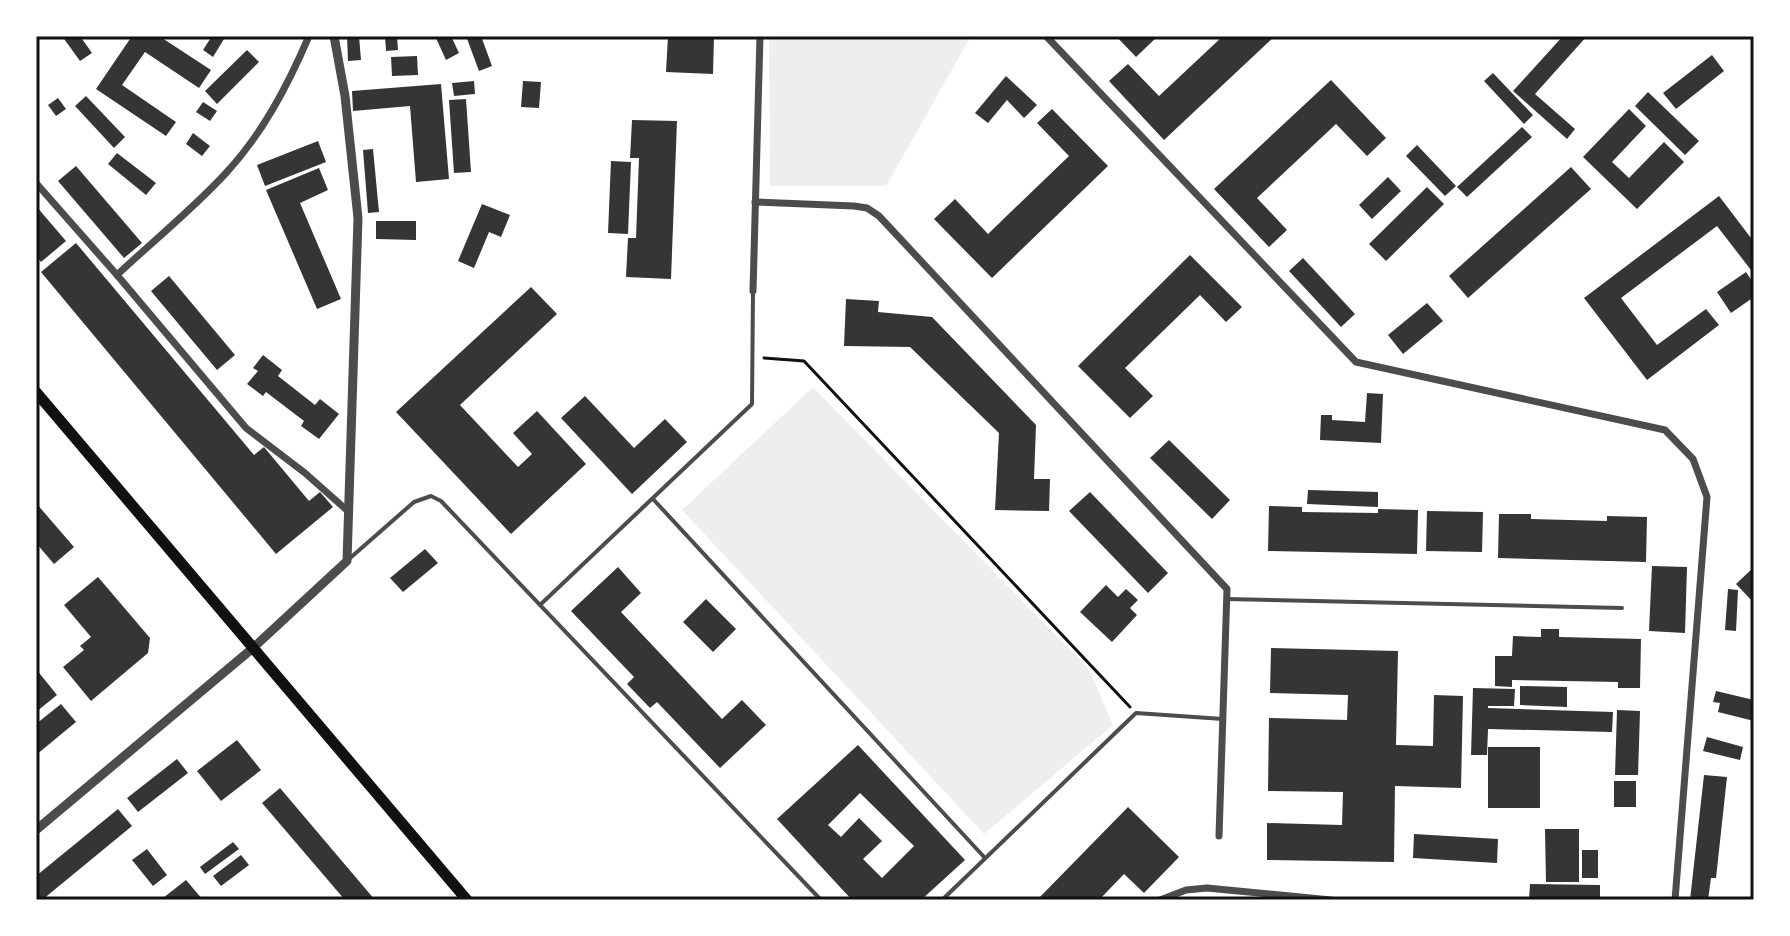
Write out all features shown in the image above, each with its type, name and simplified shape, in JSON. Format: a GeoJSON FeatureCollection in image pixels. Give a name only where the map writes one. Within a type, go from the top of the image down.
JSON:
{"type":"FeatureCollection","features":[{"type":"Feature","properties":{"kind":"main road"},"geometry":{"type":"LineString","coordinates":[[36,392],[467,900]]}},
{"type":"Feature","properties":{"kind":"street"},"geometry":{"type":"LineString","coordinates":[[117,275],[226,173],[268,118],[309,36]]}},
{"type":"Feature","properties":{"kind":"street"},"geometry":{"type":"LineString","coordinates":[[36,830],[253,648],[347,561],[358,218],[345,96],[334,36]]}},
{"type":"Feature","properties":{"kind":"street"},"geometry":{"type":"LineString","coordinates":[[753,291],[760,36]]}},
{"type":"Feature","properties":{"kind":"street"},"geometry":{"type":"LineString","coordinates":[[1046,36],[1356,362],[1665,430],[1693,459],[1707,497],[1675,900]]}},
{"type":"Feature","properties":{"kind":"street"},"geometry":{"type":"LineString","coordinates":[[36,183],[246,428],[305,473],[349,512]]}},
{"type":"Feature","properties":{"kind":"street"},"geometry":{"type":"LineString","coordinates":[[755,202],[854,206],[867,208],[879,216],[1227,589],[1219,836]]}},
{"type":"Feature","properties":{"kind":"street"},"geometry":{"type":"LineString","coordinates":[[1160,900],[1186,890],[1207,888],[1331,900]]}},
{"type":"Feature","properties":{"kind":"lane"},"geometry":{"type":"LineString","coordinates":[[540,605],[752,404],[753,291]]}},
{"type":"Feature","properties":{"kind":"lane"},"geometry":{"type":"LineString","coordinates":[[347,561],[414,502],[431,496],[441,501],[821,900]]}},
{"type":"Feature","properties":{"kind":"lane"},"geometry":{"type":"LineString","coordinates":[[653,499],[985,858]]}},
{"type":"Feature","properties":{"kind":"lane"},"geometry":{"type":"LineString","coordinates":[[1226,599],[1622,608]]}},
{"type":"Feature","properties":{"kind":"lane"},"geometry":{"type":"LineString","coordinates":[[942,900],[1136,713],[1223,719]]}},
{"type":"Feature","properties":{"kind":"path"},"geometry":{"type":"LineString","coordinates":[[752,357],[804,361],[1136,713]]}},
{"type":"Feature","properties":{"kind":"shaded area"},"geometry":{"type":"Polygon","coordinates":[[[769,36],[971,36],[886,186],[770,186],[769,36]]]}},
{"type":"Feature","properties":{"kind":"shaded area"},"geometry":{"type":"Polygon","coordinates":[[[813,387],[1089,669],[1113,725],[984,834],[682,510],[813,387]]]}},
{"type":"Feature","properties":{"kind":"building"},"geometry":{"type":"Polygon","coordinates":[[[62,36],[80,36],[92,53],[80,61],[62,36]]]}},
{"type":"Feature","properties":{"kind":"building"},"geometry":{"type":"Polygon","coordinates":[[[132,36],[159,36],[211,70],[199,88],[145,52],[122,85],[176,122],[166,136],[96,89],[132,36]]]}},
{"type":"Feature","properties":{"kind":"building"},"geometry":{"type":"Polygon","coordinates":[[[212,36],[224,39],[213,57],[203,50],[212,36]]]}},
{"type":"Feature","properties":{"kind":"building"},"geometry":{"type":"Polygon","coordinates":[[[347,36],[359,36],[361,60],[348,61],[347,36]]]}},
{"type":"Feature","properties":{"kind":"building"},"geometry":{"type":"Polygon","coordinates":[[[385,36],[397,36],[398,50],[386,51],[385,36]]]}},
{"type":"Feature","properties":{"kind":"building"},"geometry":{"type":"Polygon","coordinates":[[[435,36],[451,36],[459,53],[446,60],[435,36]]]}},
{"type":"Feature","properties":{"kind":"building"},"geometry":{"type":"Polygon","coordinates":[[[466,36],[481,36],[492,66],[479,71],[466,36]]]}},
{"type":"Feature","properties":{"kind":"building"},"geometry":{"type":"Polygon","coordinates":[[[668,36],[714,36],[713,74],[666,72],[668,36]]]}},
{"type":"Feature","properties":{"kind":"building"},"geometry":{"type":"Polygon","coordinates":[[[1116,36],[1158,36],[1136,57],[1116,36]]]}},
{"type":"Feature","properties":{"kind":"building"},"geometry":{"type":"Polygon","coordinates":[[[1223,36],[1275,36],[1164,140],[1109,81],[1128,64],[1159,96],[1223,36]]]}},
{"type":"Feature","properties":{"kind":"building"},"geometry":{"type":"Polygon","coordinates":[[[1563,36],[1587,36],[1535,94],[1575,129],[1567,139],[1513,91],[1563,36]]]}},
{"type":"Feature","properties":{"kind":"building"},"geometry":{"type":"Polygon","coordinates":[[[247,50],[259,62],[217,104],[205,91],[247,50]]]}},
{"type":"Feature","properties":{"kind":"building"},"geometry":{"type":"Polygon","coordinates":[[[1712,55],[1724,71],[1676,109],[1663,93],[1712,55]]]}},
{"type":"Feature","properties":{"kind":"building"},"geometry":{"type":"Polygon","coordinates":[[[417,56],[418,75],[392,76],[391,57],[417,56]]]}},
{"type":"Feature","properties":{"kind":"building"},"geometry":{"type":"Polygon","coordinates":[[[1493,73],[1533,115],[1524,124],[1484,81],[1493,73]]]}},
{"type":"Feature","properties":{"kind":"building"},"geometry":{"type":"Polygon","coordinates":[[[1006,76],[1037,105],[1024,118],[1007,100],[988,123],[975,113],[1006,76]]]}},
{"type":"Feature","properties":{"kind":"building"},"geometry":{"type":"Polygon","coordinates":[[[1331,80],[1386,138],[1367,156],[1336,124],[1257,198],[1287,230],[1269,247],[1214,189],[1331,80]]]}},
{"type":"Feature","properties":{"kind":"building"},"geometry":{"type":"Polygon","coordinates":[[[474,81],[475,94],[454,96],[452,83],[474,81]]]}},
{"type":"Feature","properties":{"kind":"building"},"geometry":{"type":"Polygon","coordinates":[[[523,81],[541,82],[539,108],[521,107],[523,81]]]}},
{"type":"Feature","properties":{"kind":"building"},"geometry":{"type":"Polygon","coordinates":[[[441,84],[449,179],[416,182],[410,106],[353,111],[352,91],[441,84]]]}},
{"type":"Feature","properties":{"kind":"building"},"geometry":{"type":"Polygon","coordinates":[[[1648,92],[1699,141],[1685,155],[1635,106],[1648,92]]]}},
{"type":"Feature","properties":{"kind":"building"},"geometry":{"type":"Polygon","coordinates":[[[86,96],[125,137],[114,148],[75,106],[86,96]]]}},
{"type":"Feature","properties":{"kind":"building"},"geometry":{"type":"Polygon","coordinates":[[[58,98],[66,109],[56,116],[48,105],[58,98]]]}},
{"type":"Feature","properties":{"kind":"building"},"geometry":{"type":"Polygon","coordinates":[[[466,99],[471,172],[454,173],[449,100],[466,99]]]}},
{"type":"Feature","properties":{"kind":"building"},"geometry":{"type":"Polygon","coordinates":[[[203,102],[217,111],[210,121],[196,112],[203,102]]]}},
{"type":"Feature","properties":{"kind":"building"},"geometry":{"type":"Polygon","coordinates":[[[1052,109],[1108,166],[992,278],[934,219],[955,199],[988,234],[1069,156],[1037,123],[1052,109]]]}},
{"type":"Feature","properties":{"kind":"building"},"geometry":{"type":"Polygon","coordinates":[[[1629,109],[1646,126],[1612,162],[1629,178],[1664,142],[1684,162],[1637,209],[1583,157],[1629,109]]]}},
{"type":"Feature","properties":{"kind":"building"},"geometry":{"type":"Polygon","coordinates":[[[632,120],[677,121],[671,279],[626,277],[628,238],[636,238],[639,158],[630,158],[632,120]]]}},
{"type":"Feature","properties":{"kind":"building"},"geometry":{"type":"Polygon","coordinates":[[[1522,127],[1532,137],[1467,197],[1457,187],[1522,127]]]}},
{"type":"Feature","properties":{"kind":"building"},"geometry":{"type":"Polygon","coordinates":[[[193,133],[210,146],[202,156],[186,144],[193,133]]]}},
{"type":"Feature","properties":{"kind":"building"},"geometry":{"type":"Polygon","coordinates":[[[318,141],[326,162],[265,186],[257,165],[318,141]]]}},
{"type":"Feature","properties":{"kind":"building"},"geometry":{"type":"Polygon","coordinates":[[[1417,145],[1456,186],[1445,196],[1406,156],[1417,145]]]}},
{"type":"Feature","properties":{"kind":"building"},"geometry":{"type":"Polygon","coordinates":[[[373,149],[379,212],[368,213],[363,150],[373,149]]]}},
{"type":"Feature","properties":{"kind":"building"},"geometry":{"type":"Polygon","coordinates":[[[117,153],[156,183],[146,195],[108,164],[117,153]]]}},
{"type":"Feature","properties":{"kind":"building"},"geometry":{"type":"Polygon","coordinates":[[[611,161],[631,162],[628,234],[608,233],[611,161]]]}},
{"type":"Feature","properties":{"kind":"building"},"geometry":{"type":"Polygon","coordinates":[[[76,166],[142,243],[124,258],[58,181],[76,166]]]}},
{"type":"Feature","properties":{"kind":"building"},"geometry":{"type":"Polygon","coordinates":[[[1571,167],[1591,189],[1468,298],[1449,276],[1571,167]]]}},
{"type":"Feature","properties":{"kind":"building"},"geometry":{"type":"Polygon","coordinates":[[[319,168],[328,190],[300,203],[341,299],[317,309],[266,190],[319,168]]]}},
{"type":"Feature","properties":{"kind":"building"},"geometry":{"type":"Polygon","coordinates":[[[1388,177],[1401,191],[1372,219],[1359,205],[1388,177]]]}},
{"type":"Feature","properties":{"kind":"building"},"geometry":{"type":"Polygon","coordinates":[[[1427,187],[1444,204],[1386,261],[1369,244],[1427,187]]]}},
{"type":"Feature","properties":{"kind":"building"},"geometry":{"type":"Polygon","coordinates":[[[1719,196],[1754,242],[1754,274],[1717,226],[1621,298],[1657,345],[1706,309],[1719,325],[1647,380],[1584,298],[1719,196]]]}},
{"type":"Feature","properties":{"kind":"building"},"geometry":{"type":"Polygon","coordinates":[[[482,204],[510,215],[501,237],[489,232],[474,268],[458,261],[482,204]]]}},
{"type":"Feature","properties":{"kind":"building"},"geometry":{"type":"Polygon","coordinates":[[[36,206],[66,241],[41,262],[36,256],[36,206]]]}},
{"type":"Feature","properties":{"kind":"building"},"geometry":{"type":"Polygon","coordinates":[[[376,221],[416,221],[416,240],[376,239],[376,221]]]}},
{"type":"Feature","properties":{"kind":"building"},"geometry":{"type":"Polygon","coordinates":[[[76,243],[254,455],[264,447],[309,501],[320,492],[333,507],[276,554],[41,272],[76,243]]]}},
{"type":"Feature","properties":{"kind":"building"},"geometry":{"type":"Polygon","coordinates":[[[1190,255],[1242,307],[1226,322],[1200,295],[1125,368],[1153,396],[1130,418],[1078,366],[1190,255]]]}},
{"type":"Feature","properties":{"kind":"building"},"geometry":{"type":"Polygon","coordinates":[[[1303,258],[1355,314],[1341,327],[1289,271],[1303,258]]]}},
{"type":"Feature","properties":{"kind":"building"},"geometry":{"type":"Polygon","coordinates":[[[1746,272],[1754,284],[1754,297],[1731,313],[1717,292],[1746,272]]]}},
{"type":"Feature","properties":{"kind":"building"},"geometry":{"type":"Polygon","coordinates":[[[169,276],[235,355],[217,370],[151,291],[169,276]]]}},
{"type":"Feature","properties":{"kind":"building"},"geometry":{"type":"Polygon","coordinates":[[[531,287],[557,314],[460,405],[518,467],[532,454],[513,433],[537,411],[586,464],[511,534],[396,412],[531,287]]]}},
{"type":"Feature","properties":{"kind":"building"},"geometry":{"type":"Polygon","coordinates":[[[846,299],[879,301],[878,312],[932,317],[1036,425],[1034,479],[1050,479],[1049,511],[995,510],[999,433],[910,347],[844,346],[846,299]]]}},
{"type":"Feature","properties":{"kind":"building"},"geometry":{"type":"Polygon","coordinates":[[[1427,303],[1443,321],[1403,354],[1388,335],[1427,303]]]}},
{"type":"Feature","properties":{"kind":"building"},"geometry":{"type":"Polygon","coordinates":[[[263,355],[282,370],[278,376],[315,405],[320,399],[339,414],[319,439],[301,426],[304,421],[266,392],[263,396],[247,384],[258,371],[253,368],[263,355]]]}},
{"type":"Feature","properties":{"kind":"building"},"geometry":{"type":"Polygon","coordinates":[[[1367,393],[1383,394],[1381,443],[1320,440],[1321,415],[1332,415],[1332,420],[1365,422],[1367,393]]]}},
{"type":"Feature","properties":{"kind":"building"},"geometry":{"type":"Polygon","coordinates":[[[585,396],[634,448],[665,419],[687,442],[632,494],[561,418],[585,396]]]}},
{"type":"Feature","properties":{"kind":"building"},"geometry":{"type":"Polygon","coordinates":[[[1169,440],[1230,500],[1212,519],[1150,458],[1169,440]]]}},
{"type":"Feature","properties":{"kind":"building"},"geometry":{"type":"Polygon","coordinates":[[[1308,490],[1378,492],[1378,507],[1307,504],[1308,490]]]}},
{"type":"Feature","properties":{"kind":"building"},"geometry":{"type":"Polygon","coordinates":[[[1090,492],[1168,573],[1148,593],[1069,511],[1090,492]]]}},
{"type":"Feature","properties":{"kind":"building"},"geometry":{"type":"Polygon","coordinates":[[[36,503],[74,547],[54,564],[36,543],[36,503]]]}},
{"type":"Feature","properties":{"kind":"building"},"geometry":{"type":"Polygon","coordinates":[[[1269,506],[1302,507],[1302,512],[1418,510],[1417,554],[1268,551],[1269,506]]]}},
{"type":"Feature","properties":{"kind":"building"},"geometry":{"type":"Polygon","coordinates":[[[1427,511],[1483,512],[1482,552],[1426,551],[1427,511]]]}},
{"type":"Feature","properties":{"kind":"building"},"geometry":{"type":"Polygon","coordinates":[[[1499,514],[1531,514],[1531,519],[1607,521],[1607,516],[1647,517],[1646,562],[1498,558],[1499,514]]]}},
{"type":"Feature","properties":{"kind":"building"},"geometry":{"type":"Polygon","coordinates":[[[425,549],[438,563],[403,592],[390,578],[425,549]]]}},
{"type":"Feature","properties":{"kind":"building"},"geometry":{"type":"Polygon","coordinates":[[[1652,566],[1687,567],[1685,633],[1649,631],[1652,566]]]}},
{"type":"Feature","properties":{"kind":"building"},"geometry":{"type":"Polygon","coordinates":[[[618,567],[641,593],[621,612],[722,719],[742,700],[766,725],[720,768],[657,702],[650,708],[627,684],[634,677],[571,611],[618,567]]]}},
{"type":"Feature","properties":{"kind":"building"},"geometry":{"type":"Polygon","coordinates":[[[1754,567],[1754,603],[1736,584],[1754,567]]]}},
{"type":"Feature","properties":{"kind":"building"},"geometry":{"type":"Polygon","coordinates":[[[98,577],[150,638],[148,653],[91,701],[63,667],[84,650],[80,646],[91,637],[64,605],[98,577]]]}},
{"type":"Feature","properties":{"kind":"building"},"geometry":{"type":"Polygon","coordinates":[[[1106,585],[1118,597],[1126,589],[1138,600],[1130,608],[1137,615],[1112,642],[1080,612],[1106,585]]]}},
{"type":"Feature","properties":{"kind":"building"},"geometry":{"type":"Polygon","coordinates":[[[1728,589],[1738,590],[1736,631],[1725,630],[1728,589]]]}},
{"type":"Feature","properties":{"kind":"building"},"geometry":{"type":"Polygon","coordinates":[[[706,599],[736,629],[713,652],[683,622],[706,599]]]}},
{"type":"Feature","properties":{"kind":"building"},"geometry":{"type":"Polygon","coordinates":[[[1541,629],[1559,629],[1559,637],[1641,639],[1640,688],[1618,688],[1618,682],[1512,680],[1512,687],[1495,686],[1495,656],[1512,656],[1513,636],[1541,637],[1541,629]]]}},
{"type":"Feature","properties":{"kind":"building"},"geometry":{"type":"Polygon","coordinates":[[[1271,648],[1398,651],[1396,745],[1433,746],[1434,695],[1463,696],[1461,788],[1395,786],[1394,862],[1267,860],[1267,823],[1342,825],[1343,792],[1268,791],[1269,718],[1347,720],[1348,695],[1270,693],[1271,648]]]}},
{"type":"Feature","properties":{"kind":"building"},"geometry":{"type":"Polygon","coordinates":[[[36,669],[57,695],[36,712],[36,669]]]}},
{"type":"Feature","properties":{"kind":"building"},"geometry":{"type":"Polygon","coordinates":[[[1520,686],[1567,687],[1567,707],[1520,705],[1520,686]]]}},
{"type":"Feature","properties":{"kind":"building"},"geometry":{"type":"Polygon","coordinates":[[[1473,688],[1515,689],[1514,706],[1488,708],[1613,712],[1612,732],[1488,729],[1487,755],[1471,755],[1473,688]]]}},
{"type":"Feature","properties":{"kind":"building"},"geometry":{"type":"Polygon","coordinates":[[[1716,691],[1754,700],[1754,721],[1718,712],[1720,703],[1713,702],[1716,691]]]}},
{"type":"Feature","properties":{"kind":"building"},"geometry":{"type":"Polygon","coordinates":[[[61,704],[76,722],[36,755],[36,724],[61,704]]]}},
{"type":"Feature","properties":{"kind":"building"},"geometry":{"type":"Polygon","coordinates":[[[1617,710],[1640,711],[1638,775],[1615,775],[1617,710]]]}},
{"type":"Feature","properties":{"kind":"building"},"geometry":{"type":"Polygon","coordinates":[[[1707,737],[1743,747],[1740,760],[1703,751],[1707,737]]]}},
{"type":"Feature","properties":{"kind":"building"},"geometry":{"type":"Polygon","coordinates":[[[237,740],[261,770],[221,801],[197,771],[237,740]]]}},
{"type":"Feature","properties":{"kind":"building"},"geometry":{"type":"Polygon","coordinates":[[[858,745],[965,860],[921,900],[852,900],[777,819],[858,745]],[[860,793],[828,825],[841,837],[859,818],[882,841],[863,859],[882,878],[914,846],[860,793]]]}},
{"type":"Feature","properties":{"kind":"building"},"geometry":{"type":"Polygon","coordinates":[[[1488,747],[1540,747],[1540,808],[1488,808],[1488,747]]]}},
{"type":"Feature","properties":{"kind":"building"},"geometry":{"type":"Polygon","coordinates":[[[177,759],[188,773],[138,812],[127,798],[177,759]]]}},
{"type":"Feature","properties":{"kind":"building"},"geometry":{"type":"Polygon","coordinates":[[[1704,775],[1727,777],[1716,878],[1711,878],[1708,900],[1690,900],[1704,775]]]}},
{"type":"Feature","properties":{"kind":"building"},"geometry":{"type":"Polygon","coordinates":[[[1614,781],[1636,781],[1636,807],[1614,807],[1614,781]]]}},
{"type":"Feature","properties":{"kind":"building"},"geometry":{"type":"Polygon","coordinates":[[[280,788],[375,900],[345,900],[262,803],[280,788]]]}},
{"type":"Feature","properties":{"kind":"building"},"geometry":{"type":"Polygon","coordinates":[[[1128,807],[1179,857],[1144,893],[1124,874],[1099,900],[1037,900],[1128,807]]]}},
{"type":"Feature","properties":{"kind":"building"},"geometry":{"type":"Polygon","coordinates":[[[118,809],[132,826],[42,900],[36,900],[36,876],[118,809]]]}},
{"type":"Feature","properties":{"kind":"building"},"geometry":{"type":"Polygon","coordinates":[[[1545,829],[1579,829],[1579,882],[1546,882],[1545,829]]]}},
{"type":"Feature","properties":{"kind":"building"},"geometry":{"type":"Polygon","coordinates":[[[1414,834],[1498,839],[1497,863],[1413,858],[1414,834]]]}},
{"type":"Feature","properties":{"kind":"building"},"geometry":{"type":"Polygon","coordinates":[[[233,842],[239,849],[205,874],[200,867],[233,842]]]}},
{"type":"Feature","properties":{"kind":"building"},"geometry":{"type":"Polygon","coordinates":[[[147,849],[167,875],[153,886],[132,860],[147,849]]]}},
{"type":"Feature","properties":{"kind":"building"},"geometry":{"type":"Polygon","coordinates":[[[1582,850],[1598,850],[1598,878],[1582,878],[1582,850]]]}},
{"type":"Feature","properties":{"kind":"building"},"geometry":{"type":"Polygon","coordinates":[[[241,855],[249,865],[221,886],[213,876],[241,855]]]}},
{"type":"Feature","properties":{"kind":"building"},"geometry":{"type":"Polygon","coordinates":[[[186,880],[203,900],[164,900],[163,898],[186,880]]]}},
{"type":"Feature","properties":{"kind":"building"},"geometry":{"type":"Polygon","coordinates":[[[1530,884],[1600,885],[1600,900],[1529,900],[1530,884]]]}}]}
